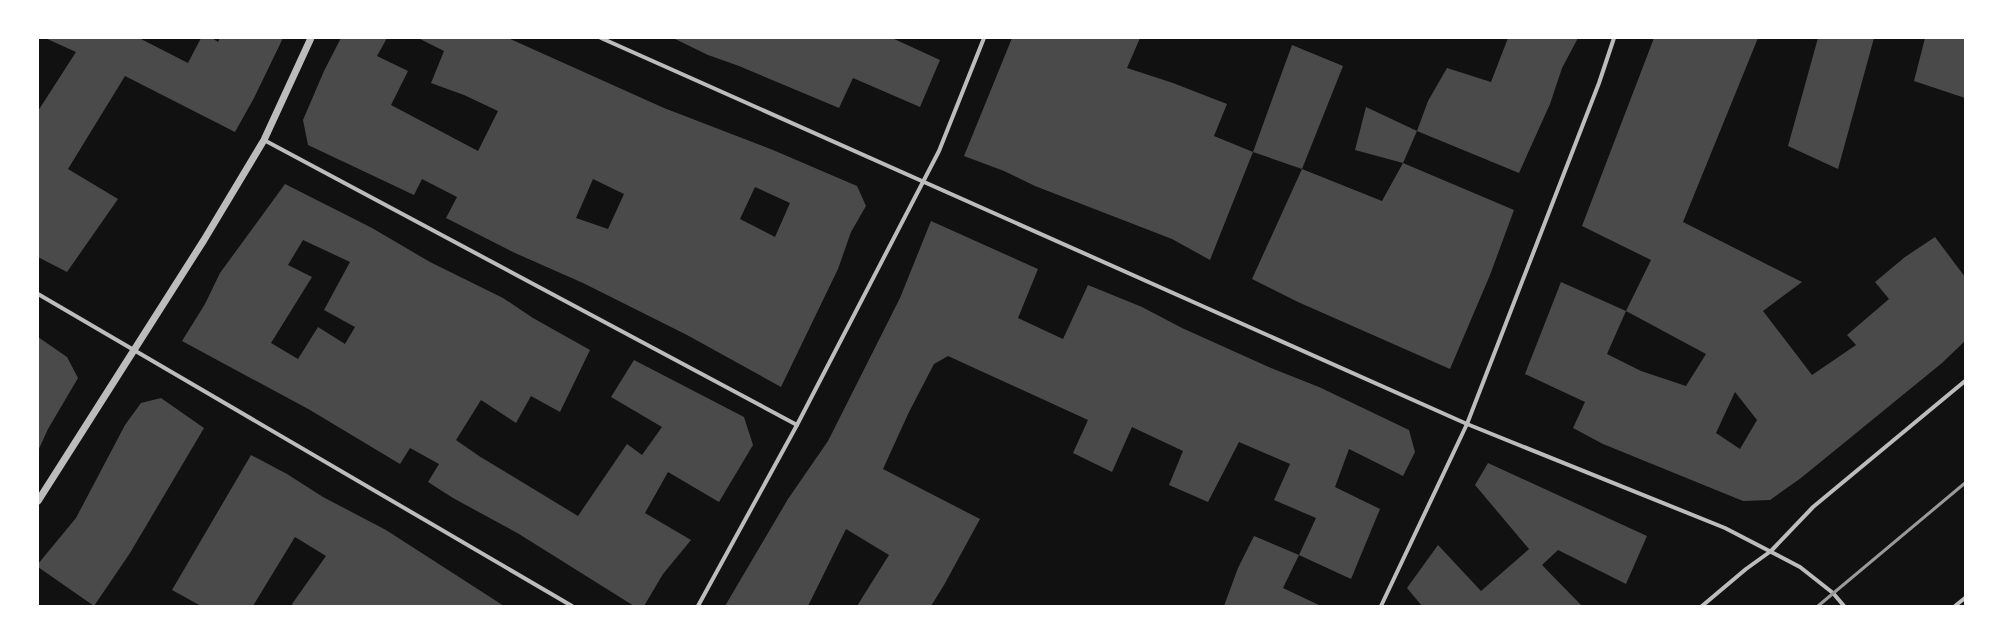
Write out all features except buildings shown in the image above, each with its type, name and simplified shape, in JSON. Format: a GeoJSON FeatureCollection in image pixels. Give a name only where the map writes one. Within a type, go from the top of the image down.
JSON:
{"type":"FeatureCollection","features":[{"type":"Feature","properties":{"kind":"street"},"geometry":{"type":"LineString","coordinates":[[38,501],[135,352],[264,140],[310,38]]}},
{"type":"Feature","properties":{"kind":"street"},"geometry":{"type":"LineString","coordinates":[[602,38],[1467,424],[1724,528],[1800,567],[1834,593],[1844,606]]}},
{"type":"Feature","properties":{"kind":"street"},"geometry":{"type":"LineString","coordinates":[[698,606],[797,425],[939,151],[984,38]]}},
{"type":"Feature","properties":{"kind":"street"},"geometry":{"type":"LineString","coordinates":[[1381,606],[1467,424],[1599,83],[1614,38]]}},
{"type":"Feature","properties":{"kind":"street"},"geometry":{"type":"LineString","coordinates":[[264,140],[797,425]]}},
{"type":"Feature","properties":{"kind":"street"},"geometry":{"type":"LineString","coordinates":[[38,294],[572,606]]}},
{"type":"Feature","properties":{"kind":"street"},"geometry":{"type":"LineString","coordinates":[[1702,606],[1746,569],[1771,551],[1813,507],[1965,380]]}},
{"type":"Feature","properties":{"kind":"street"},"geometry":{"type":"LineString","coordinates":[[1955,606],[1965,598]]}},
{"type":"Feature","properties":{"kind":"railway"},"geometry":{"type":"LineString","coordinates":[[1818,606],[1965,483]]}}]}
